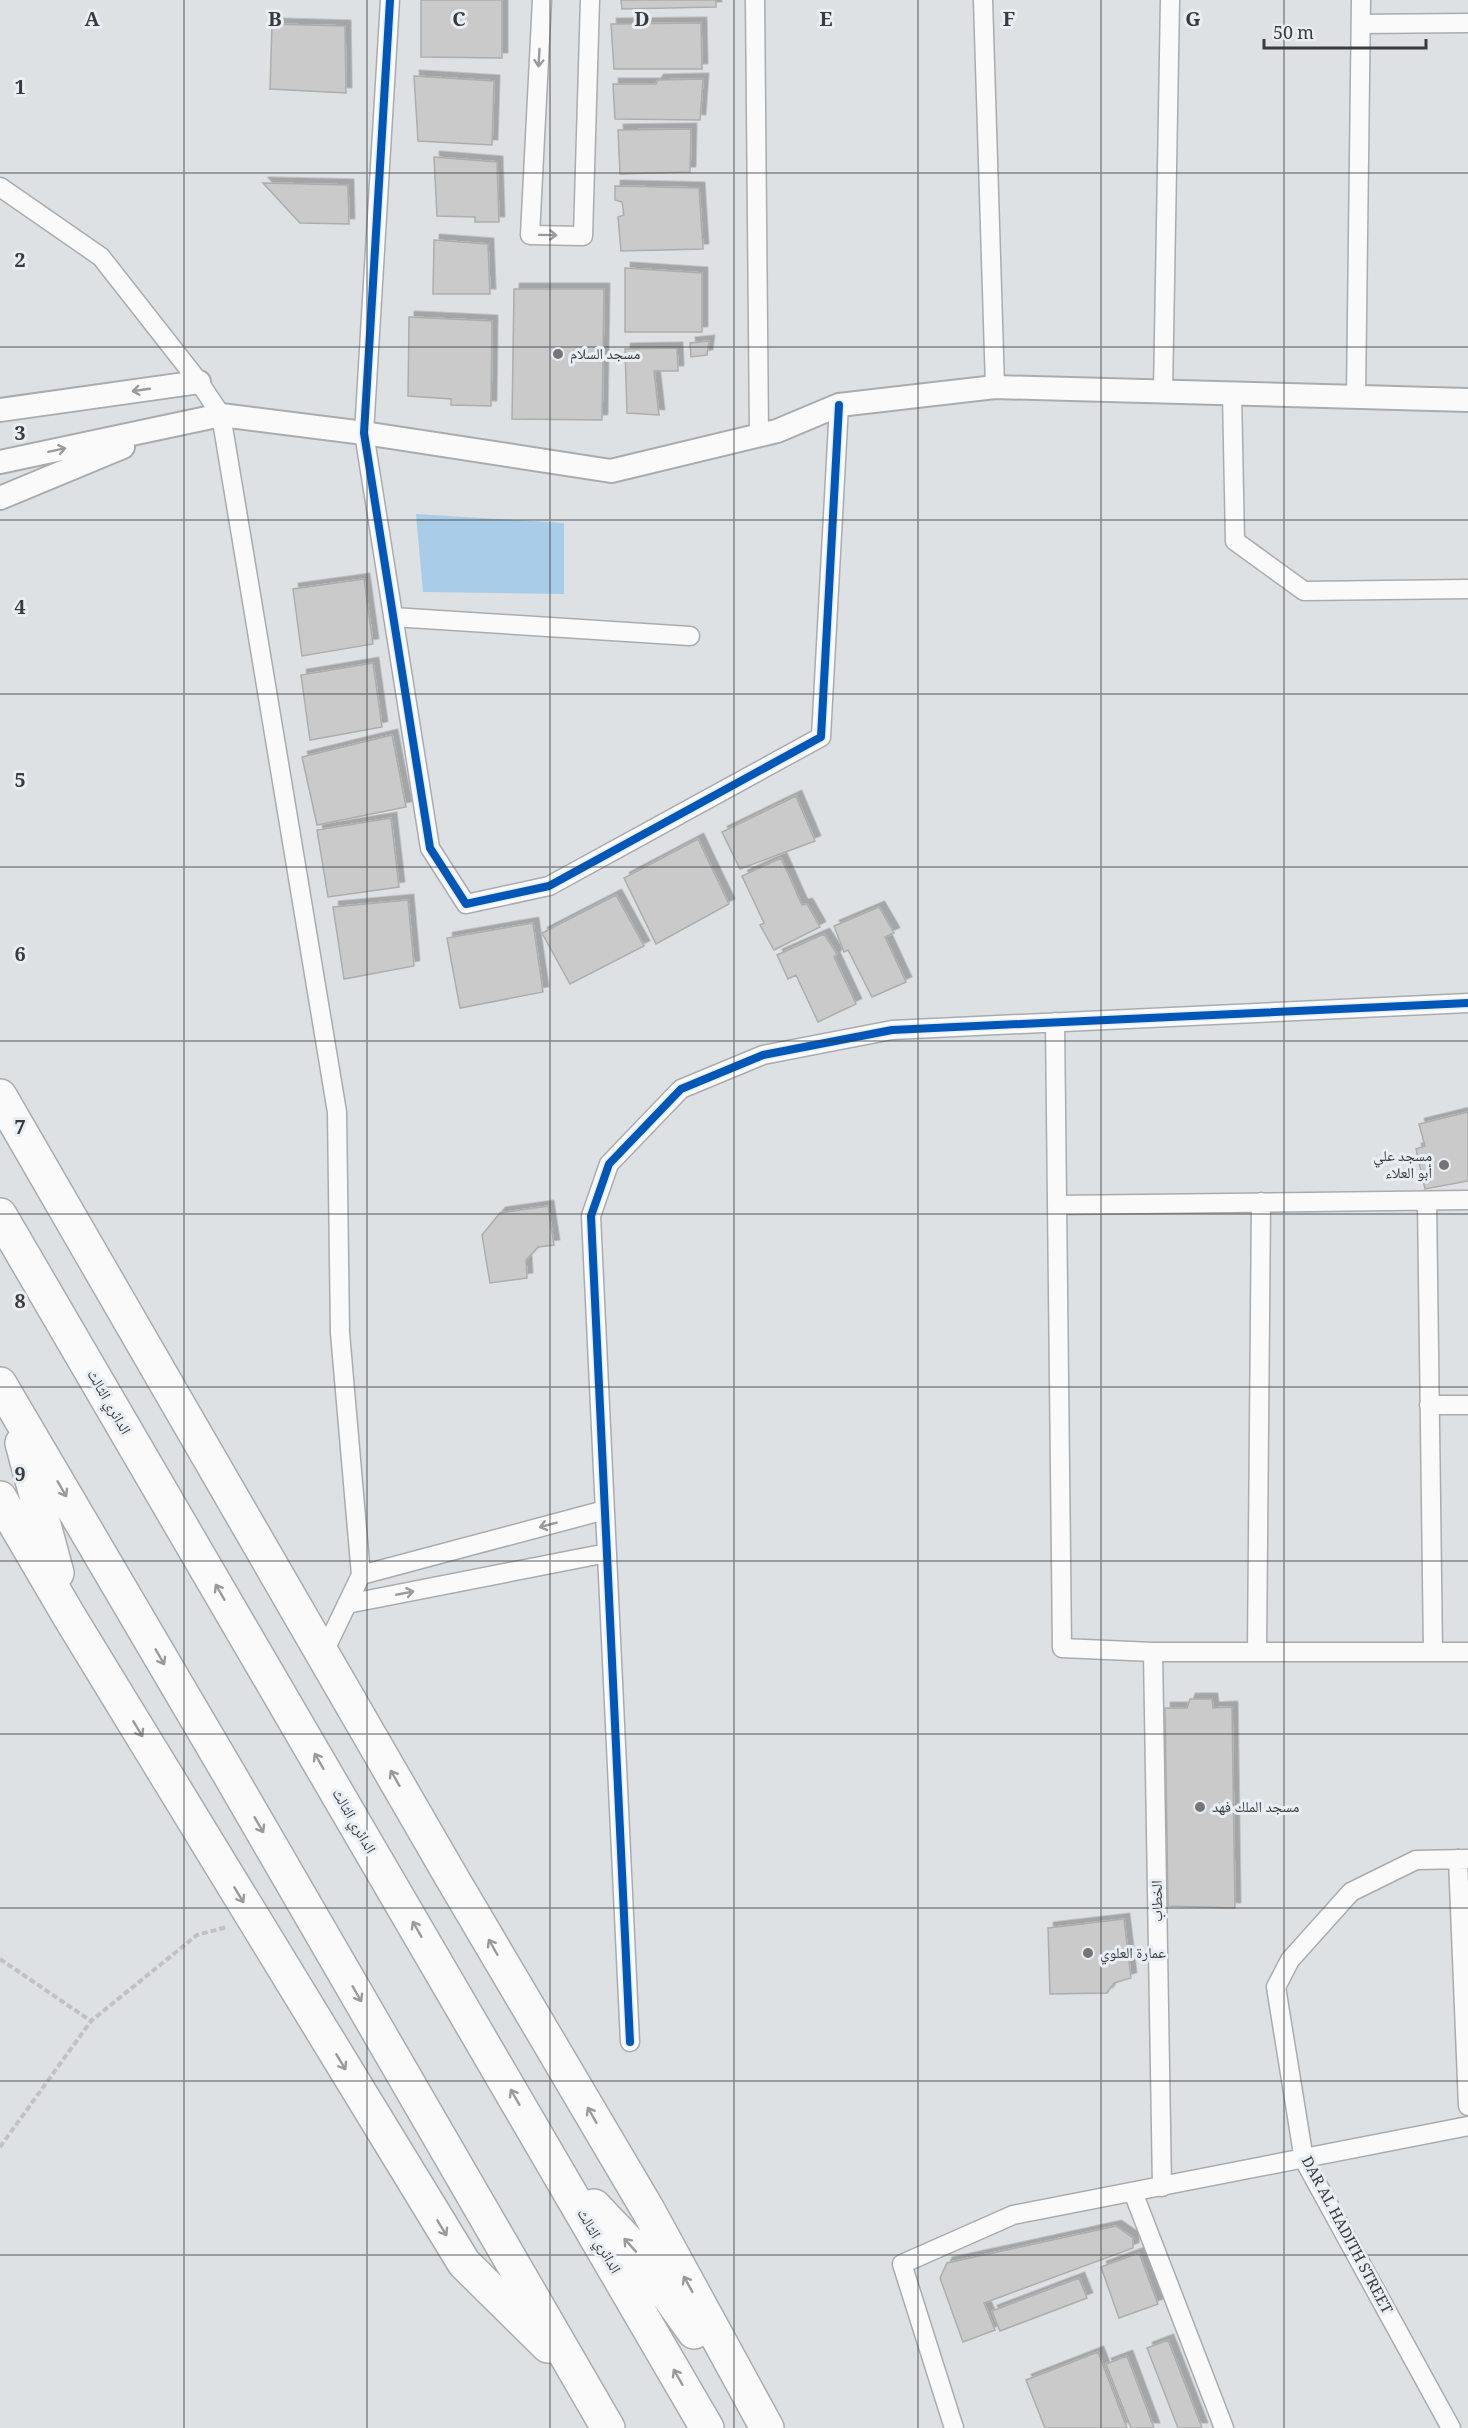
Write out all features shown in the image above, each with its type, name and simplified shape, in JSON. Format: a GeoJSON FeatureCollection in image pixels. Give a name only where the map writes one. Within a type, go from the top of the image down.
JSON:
{"type":"FeatureCollection","features":[{"type":"Feature","properties":{"kind":"highway"},"geometry":{"type":"LineString","coordinates":[[0,1096],[648,2210],[765,2428]]}},
{"type":"Feature","properties":{"kind":"highway","name":"الدائري الثالث"},"geometry":{"type":"LineString","coordinates":[[0,1215],[707,2428]]}},
{"type":"Feature","properties":{"kind":"highway"},"geometry":{"type":"LineString","coordinates":[[5,1392],[69,1616]]}},
{"type":"Feature","properties":{"kind":"highway"},"geometry":{"type":"LineString","coordinates":[[5,1392],[608,2428]]}},
{"type":"Feature","properties":{"kind":"highway"},"geometry":{"type":"LineString","coordinates":[[0,1498],[69,1616],[464,2263],[577,2375]]}},
{"type":"Feature","properties":{"kind":"highway"},"geometry":{"type":"LineString","coordinates":[[555,2166],[634,2248],[765,2428]]}},
{"type":"Feature","properties":{"kind":"street"},"geometry":{"type":"LineString","coordinates":[[390,0],[364,432],[430,848],[466,904],[549,886],[821,737],[839,405]]}},
{"type":"Feature","properties":{"kind":"street"},"geometry":{"type":"LineString","coordinates":[[542,0],[530,235],[583,236],[590,0]]}},
{"type":"Feature","properties":{"kind":"street"},"geometry":{"type":"LineString","coordinates":[[755,0],[759,435]]}},
{"type":"Feature","properties":{"kind":"street"},"geometry":{"type":"LineString","coordinates":[[983,0],[995,387]]}},
{"type":"Feature","properties":{"kind":"street"},"geometry":{"type":"LineString","coordinates":[[1163,392],[1170,0]]}},
{"type":"Feature","properties":{"kind":"street"},"geometry":{"type":"LineString","coordinates":[[1356,397],[1361,0]]}},
{"type":"Feature","properties":{"kind":"street"},"geometry":{"type":"LineString","coordinates":[[1361,24],[1468,23]]}},
{"type":"Feature","properties":{"kind":"street"},"geometry":{"type":"LineString","coordinates":[[0,187],[102,257],[199,382],[220,415],[337,1112],[340,1333],[361,1575],[323,1654]]}},
{"type":"Feature","properties":{"kind":"street"},"geometry":{"type":"LineString","coordinates":[[0,410],[199,382]]}},
{"type":"Feature","properties":{"kind":"street"},"geometry":{"type":"LineString","coordinates":[[0,462],[220,415],[364,432],[611,471],[777,431],[839,405],[995,387],[1468,400]]}},
{"type":"Feature","properties":{"kind":"street"},"geometry":{"type":"LineString","coordinates":[[1232,394],[1235,541],[1304,591],[1468,589]]}},
{"type":"Feature","properties":{"kind":"street"},"geometry":{"type":"LineString","coordinates":[[0,498],[87,461],[189,422]]}},
{"type":"Feature","properties":{"kind":"street"},"geometry":{"type":"LineString","coordinates":[[393,617],[690,636]]}},
{"type":"Feature","properties":{"kind":"street"},"geometry":{"type":"LineString","coordinates":[[630,2042],[591,1216],[609,1164],[681,1089],[763,1055],[892,1030],[1468,1003]]}},
{"type":"Feature","properties":{"kind":"street"},"geometry":{"type":"LineString","coordinates":[[1056,1022],[1062,1648],[1154,1652],[1468,1652]]}},
{"type":"Feature","properties":{"kind":"street"},"geometry":{"type":"LineString","coordinates":[[1058,1205],[1468,1200]]}},
{"type":"Feature","properties":{"kind":"street"},"geometry":{"type":"LineString","coordinates":[[1427,1201],[1433,1652]]}},
{"type":"Feature","properties":{"kind":"street"},"geometry":{"type":"LineString","coordinates":[[1257,1652],[1261,1202]]}},
{"type":"Feature","properties":{"kind":"street"},"geometry":{"type":"LineString","coordinates":[[1430,1405],[1468,1405]]}},
{"type":"Feature","properties":{"kind":"street"},"geometry":{"type":"LineString","coordinates":[[361,1575],[605,1510]]}},
{"type":"Feature","properties":{"kind":"street"},"geometry":{"type":"LineString","coordinates":[[347,1604],[607,1553]]}},
{"type":"Feature","properties":{"kind":"street","name":"الخطاب"},"geometry":{"type":"LineString","coordinates":[[1154,1652],[1162,2187]]}},
{"type":"Feature","properties":{"kind":"street"},"geometry":{"type":"LineString","coordinates":[[1463,1859],[1468,2106]]}},
{"type":"Feature","properties":{"kind":"street","name":"DAR AL HADITH STREET"},"geometry":{"type":"LineString","coordinates":[[1451,2428],[1304,2160],[1276,1987],[1290,1960],[1351,1892],[1416,1860],[1463,1859]]}},
{"type":"Feature","properties":{"kind":"street"},"geometry":{"type":"LineString","coordinates":[[954,2428],[902,2264],[1013,2215],[1304,2160],[1468,2126]]}},
{"type":"Feature","properties":{"kind":"street"},"geometry":{"type":"LineString","coordinates":[[1133,2192],[1224,2428]]}},
{"type":"Feature","properties":{"kind":"path"},"geometry":{"type":"LineString","coordinates":[[0,2147],[91,2021],[197,1935],[233,1925]]}},
{"type":"Feature","properties":{"kind":"path"},"geometry":{"type":"LineString","coordinates":[[0,1959],[91,2021]]}},
{"type":"Feature","properties":{"kind":"shaded area"},"geometry":{"type":"Polygon","coordinates":[[[416,514],[564,523],[564,594],[423,592],[416,514]]]}},
{"type":"Feature","properties":{"kind":"building"},"geometry":{"type":"Polygon","coordinates":[[[421,0],[502,0],[502,58],[421,57],[421,0]]]}},
{"type":"Feature","properties":{"kind":"building"},"geometry":{"type":"Polygon","coordinates":[[[621,0],[716,0],[716,7],[622,9],[621,0]]]}},
{"type":"Feature","properties":{"kind":"building"},"geometry":{"type":"Polygon","coordinates":[[[701,23],[702,69],[614,69],[611,24],[701,23]]]}},
{"type":"Feature","properties":{"kind":"building"},"geometry":{"type":"Polygon","coordinates":[[[272,24],[345,26],[346,93],[270,89],[272,24]]]}},
{"type":"Feature","properties":{"kind":"building"},"geometry":{"type":"Polygon","coordinates":[[[414,76],[494,81],[492,145],[418,141],[414,76]]]}},
{"type":"Feature","properties":{"kind":"building"},"geometry":{"type":"Polygon","coordinates":[[[703,79],[700,120],[615,119],[613,84],[656,84],[658,80],[703,79]]]}},
{"type":"Feature","properties":{"kind":"building"},"geometry":{"type":"Polygon","coordinates":[[[691,129],[690,172],[620,174],[618,130],[691,129]]]}},
{"type":"Feature","properties":{"kind":"building"},"geometry":{"type":"Polygon","coordinates":[[[434,157],[497,162],[499,222],[475,222],[475,217],[437,216],[434,157]]]}},
{"type":"Feature","properties":{"kind":"building"},"geometry":{"type":"Polygon","coordinates":[[[263,183],[348,185],[349,224],[300,223],[263,183]]]}},
{"type":"Feature","properties":{"kind":"building"},"geometry":{"type":"Polygon","coordinates":[[[615,186],[699,188],[703,249],[621,251],[618,217],[624,215],[622,202],[615,200],[615,186]]]}},
{"type":"Feature","properties":{"kind":"building"},"geometry":{"type":"Polygon","coordinates":[[[434,240],[488,244],[490,294],[433,294],[434,240]]]}},
{"type":"Feature","properties":{"kind":"building"},"geometry":{"type":"Polygon","coordinates":[[[625,268],[702,273],[702,332],[625,332],[625,268]]]}},
{"type":"Feature","properties":{"kind":"building","name":"مسجد السلام"},"geometry":{"type":"Polygon","coordinates":[[[514,289],[604,289],[602,420],[512,419],[514,289]]]}},
{"type":"Feature","properties":{"kind":"building"},"geometry":{"type":"Polygon","coordinates":[[[409,317],[492,321],[491,406],[451,405],[451,399],[408,396],[409,317]]]}},
{"type":"Feature","properties":{"kind":"building"},"geometry":{"type":"Polygon","coordinates":[[[709,341],[707,355],[691,357],[690,343],[709,341]]]}},
{"type":"Feature","properties":{"kind":"building"},"geometry":{"type":"Polygon","coordinates":[[[677,348],[678,371],[654,371],[659,415],[627,413],[625,349],[677,348]]]}},
{"type":"Feature","properties":{"kind":"building"},"geometry":{"type":"Polygon","coordinates":[[[364,579],[373,644],[302,656],[293,589],[364,579]]]}},
{"type":"Feature","properties":{"kind":"building"},"geometry":{"type":"Polygon","coordinates":[[[373,663],[382,727],[310,740],[301,675],[373,663]]]}},
{"type":"Feature","properties":{"kind":"building"},"geometry":{"type":"Polygon","coordinates":[[[392,735],[406,807],[317,825],[302,757],[392,735]]]}},
{"type":"Feature","properties":{"kind":"building"},"geometry":{"type":"Polygon","coordinates":[[[796,796],[815,841],[740,869],[722,832],[796,796]]]}},
{"type":"Feature","properties":{"kind":"building"},"geometry":{"type":"Polygon","coordinates":[[[391,818],[399,887],[328,897],[317,830],[391,818]]]}},
{"type":"Feature","properties":{"kind":"building"},"geometry":{"type":"Polygon","coordinates":[[[698,839],[729,904],[656,944],[624,878],[698,839]]]}},
{"type":"Feature","properties":{"kind":"building"},"geometry":{"type":"Polygon","coordinates":[[[781,858],[802,905],[807,904],[820,927],[774,950],[760,925],[764,923],[742,876],[781,858]]]}},
{"type":"Feature","properties":{"kind":"building"},"geometry":{"type":"Polygon","coordinates":[[[616,895],[644,946],[570,984],[542,933],[616,895]]]}},
{"type":"Feature","properties":{"kind":"building"},"geometry":{"type":"Polygon","coordinates":[[[408,900],[414,966],[344,979],[333,907],[408,900]]]}},
{"type":"Feature","properties":{"kind":"building"},"geometry":{"type":"Polygon","coordinates":[[[879,907],[894,933],[885,937],[906,982],[872,997],[848,950],[844,952],[834,926],[879,907]]]}},
{"type":"Feature","properties":{"kind":"building"},"geometry":{"type":"Polygon","coordinates":[[[533,923],[543,992],[460,1008],[447,938],[533,923]]]}},
{"type":"Feature","properties":{"kind":"building"},"geometry":{"type":"Polygon","coordinates":[[[824,934],[837,954],[834,957],[856,1004],[818,1022],[796,975],[788,979],[777,955],[824,934]]]}},
{"type":"Feature","properties":{"kind":"building","name":"مسجد علي أبو العلاء"},"geometry":{"type":"Polygon","coordinates":[[[1468,1112],[1468,1181],[1425,1189],[1416,1149],[1425,1146],[1419,1124],[1468,1112]]]}},
{"type":"Feature","properties":{"kind":"building"},"geometry":{"type":"Polygon","coordinates":[[[548,1206],[554,1245],[538,1247],[526,1260],[527,1278],[490,1283],[482,1235],[500,1213],[548,1206]]]}},
{"type":"Feature","properties":{"kind":"building","name":"مسجد الملك فهد"},"geometry":{"type":"Polygon","coordinates":[[[1190,1699],[1212,1699],[1213,1708],[1232,1707],[1235,1908],[1168,1906],[1165,1708],[1187,1708],[1190,1699]]]}},
{"type":"Feature","properties":{"kind":"building","name":"عمارة العلوي"},"geometry":{"type":"Polygon","coordinates":[[[1124,1919],[1131,1978],[1114,1983],[1107,1993],[1050,1994],[1048,1928],[1124,1919]]]}},
{"type":"Feature","properties":{"kind":"building"},"geometry":{"type":"Polygon","coordinates":[[[1116,2226],[1133,2238],[1133,2248],[984,2303],[995,2330],[963,2342],[940,2278],[947,2263],[1116,2226]]]}},
{"type":"Feature","properties":{"kind":"building"},"geometry":{"type":"Polygon","coordinates":[[[1139,2253],[1158,2304],[1119,2318],[1101,2267],[1139,2253]]]}},
{"type":"Feature","properties":{"kind":"building"},"geometry":{"type":"Polygon","coordinates":[[[1079,2278],[1087,2298],[1000,2331],[992,2311],[1079,2278]]]}},
{"type":"Feature","properties":{"kind":"building"},"geometry":{"type":"Polygon","coordinates":[[[1168,2340],[1202,2428],[1178,2428],[1147,2348],[1168,2340]]]}},
{"type":"Feature","properties":{"kind":"building"},"geometry":{"type":"Polygon","coordinates":[[[1098,2352],[1127,2428],[1045,2428],[1026,2380],[1098,2352]]]}},
{"type":"Feature","properties":{"kind":"building"},"geometry":{"type":"Polygon","coordinates":[[[1127,2356],[1154,2428],[1131,2428],[1106,2364],[1127,2356]]]}},
{"type":"Feature","properties":{"kind":"cycle path"},"geometry":{"type":"LineString","coordinates":[[390,0],[364,433],[430,848],[466,904],[549,886],[821,737],[839,405]]}},
{"type":"Feature","properties":{"kind":"cycle path"},"geometry":{"type":"LineString","coordinates":[[630,2042],[591,1216],[609,1164],[681,1089],[763,1055],[892,1030],[1468,1003]]}},
{"type":"Feature","properties":{"kind":"place","name":"مسجد السلام"},"geometry":{"type":"Point","coordinates":[558,354]}},
{"type":"Feature","properties":{"kind":"place","name":"مسجد علي أبو العلاء"},"geometry":{"type":"Point","coordinates":[1444,1165]}},
{"type":"Feature","properties":{"kind":"place","name":"مسجد الملك فهد"},"geometry":{"type":"Point","coordinates":[1200,1807]}},
{"type":"Feature","properties":{"kind":"place","name":"عمارة العلوي"},"geometry":{"type":"Point","coordinates":[1088,1953]}}]}
